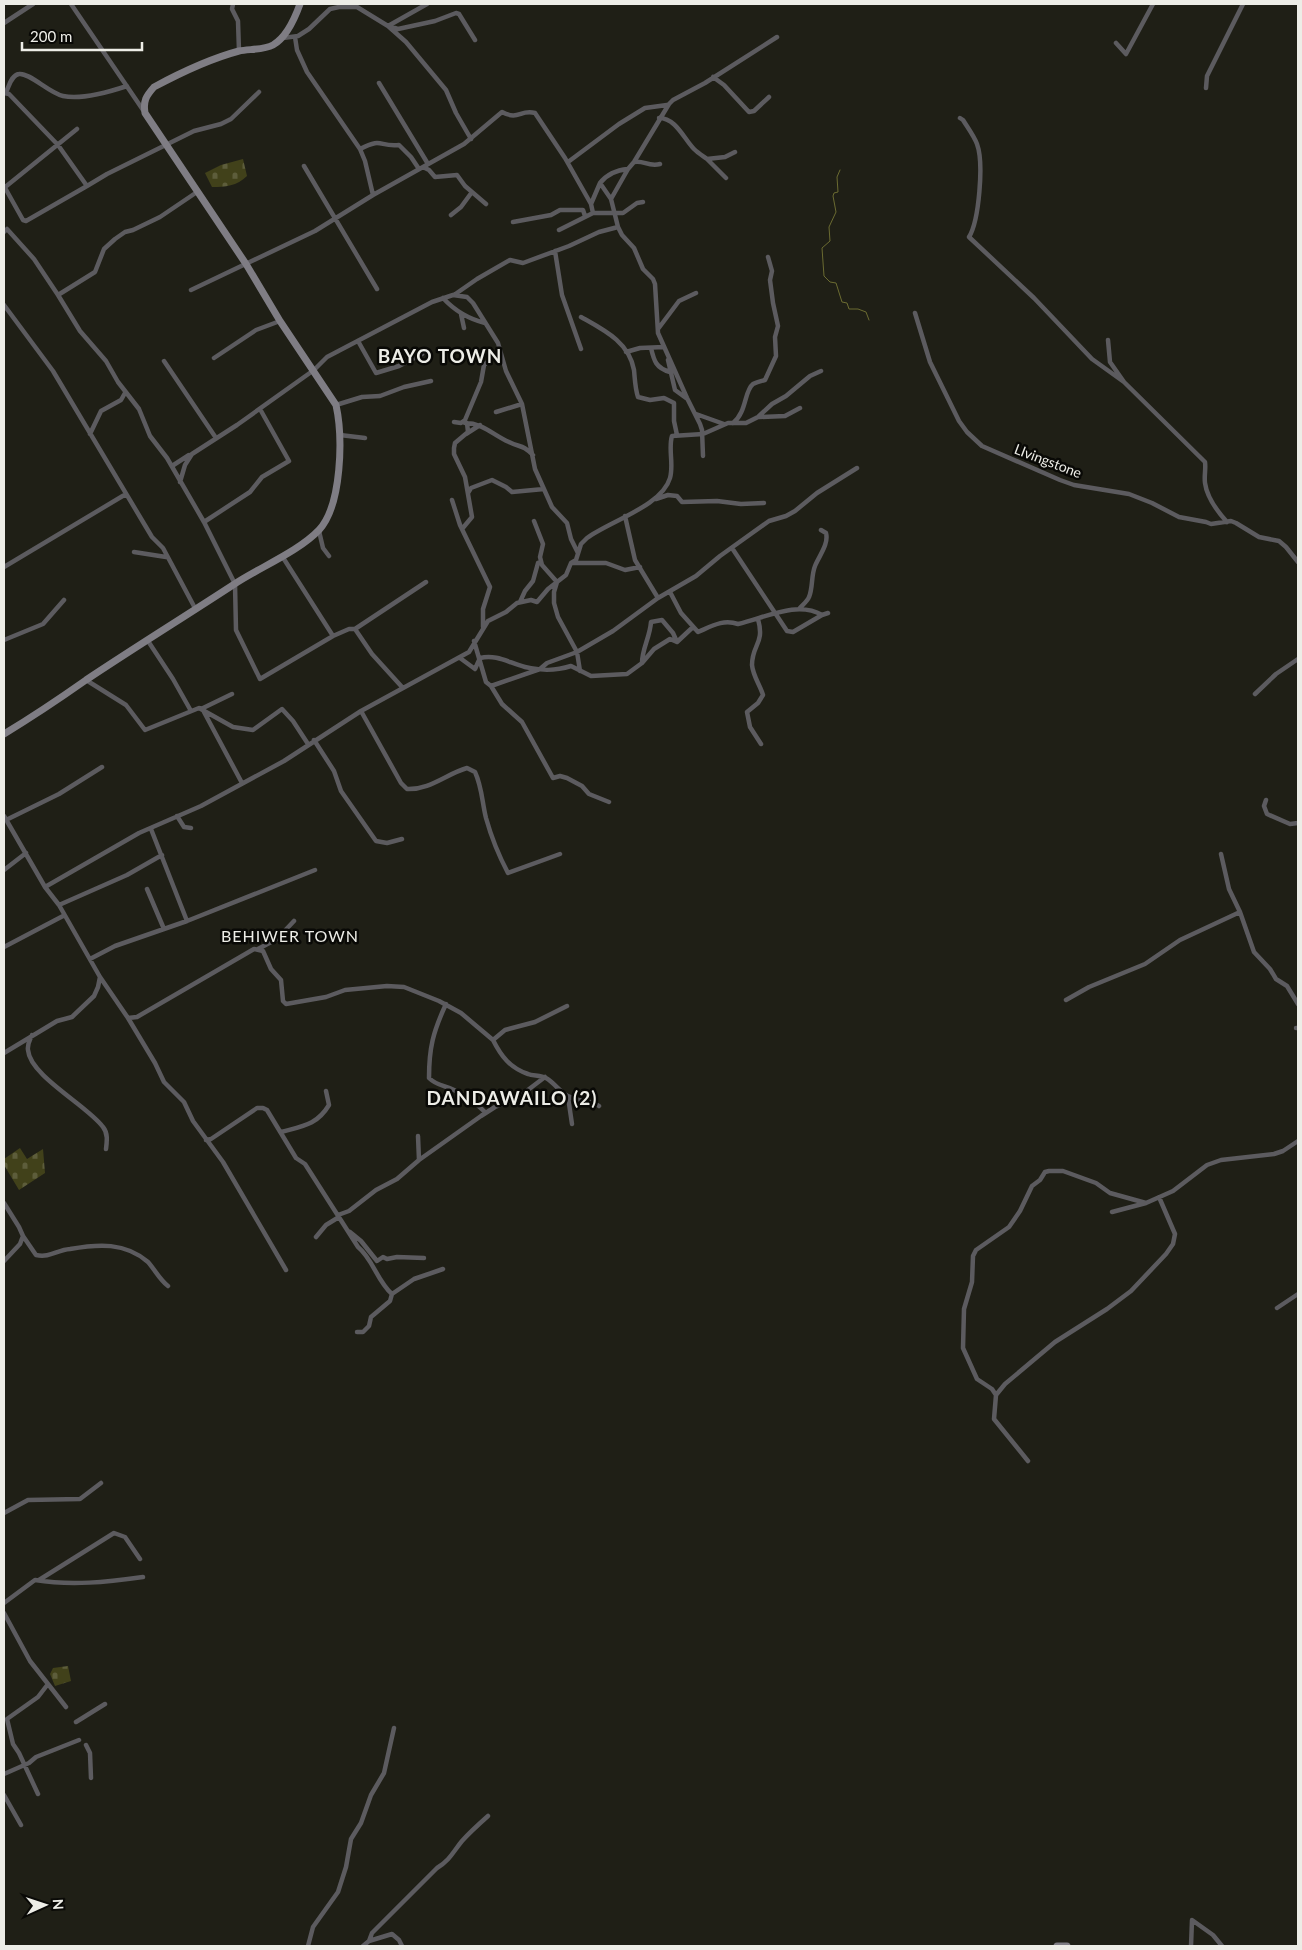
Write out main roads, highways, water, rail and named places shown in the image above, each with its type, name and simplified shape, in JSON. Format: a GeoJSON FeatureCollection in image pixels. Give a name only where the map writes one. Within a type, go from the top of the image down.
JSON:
{"type":"FeatureCollection","features":[{"type":"Feature","properties":{"kind":"main road"},"geometry":{"type":"LineString","coordinates":[[4,734],[235,584],[282,556],[319,529],[332,504],[340,435],[336,405],[280,321],[246,264],[165,144],[145,112],[143,103],[154,87],[204,63],[239,51],[272,46],[281,38],[296,17],[300,4]]}},
{"type":"Feature","properties":{"kind":"main road"},"geometry":{"type":"LineString","coordinates":[[1057,1946],[1067,1946]]}},
{"type":"Feature","properties":{"kind":"waterway"},"geometry":{"type":"LineString","coordinates":[[840,170],[837,177],[838,192],[834,193],[833,196],[836,212],[829,227],[830,241],[822,248],[824,276],[830,282],[836,283],[842,302],[847,303],[849,309],[858,309],[866,312],[869,320]]}},
{"type":"Feature","properties":{"kind":"district","name":"BAYO TOWN"},"geometry":{"type":"Point","coordinates":[440,356]}},
{"type":"Feature","properties":{"kind":"district","name":"BEHIWER TOWN"},"geometry":{"type":"Point","coordinates":[290,936]}},
{"type":"Feature","properties":{"kind":"district","name":"DANDAWAILO (2)"},"geometry":{"type":"Point","coordinates":[512,1098]}}]}
